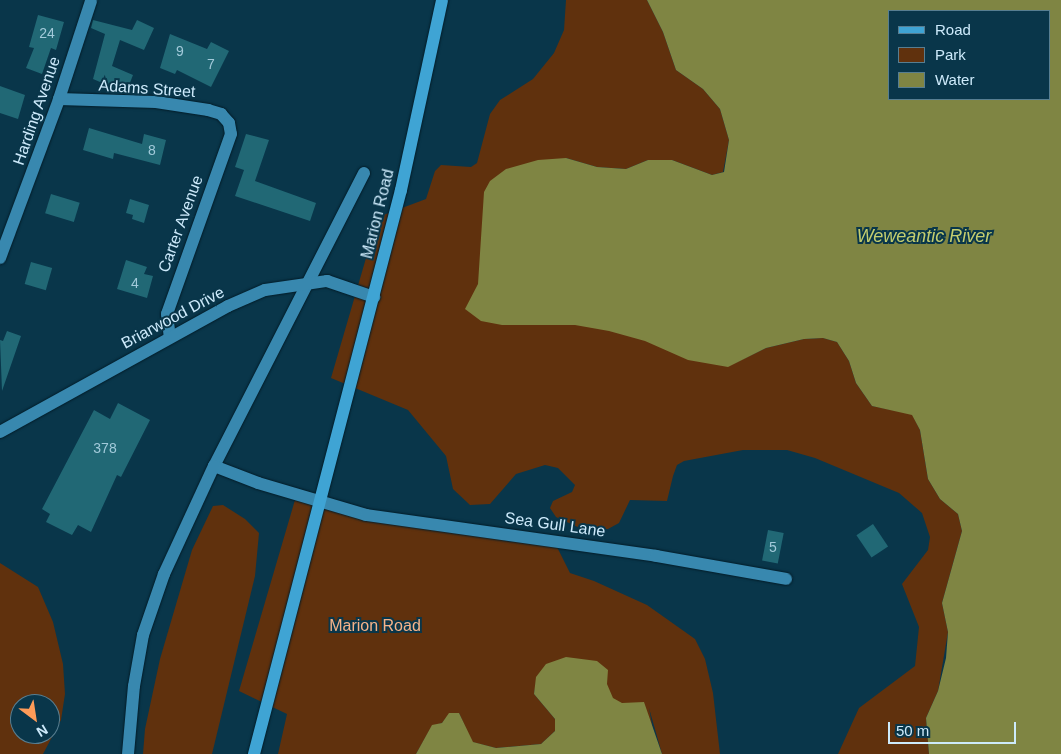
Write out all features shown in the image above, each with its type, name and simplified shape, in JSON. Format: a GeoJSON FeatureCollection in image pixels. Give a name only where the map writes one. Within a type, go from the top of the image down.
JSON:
{"type":"FeatureCollection","features":[{"type":"Feature","properties":{"kind":"main road","name":"Marion Road"},"geometry":{"type":"LineString","coordinates":[[254,754],[401,190],[442,0]]}},
{"type":"Feature","properties":{"kind":"street","name":"Harding Avenue"},"geometry":{"type":"LineString","coordinates":[[0,258],[59,99],[91,1]]}},
{"type":"Feature","properties":{"kind":"street","name":"Adams Street"},"geometry":{"type":"LineString","coordinates":[[59,99],[156,102],[208,110],[221,114],[228,123]]}},
{"type":"Feature","properties":{"kind":"street","name":"Carter Avenue"},"geometry":{"type":"LineString","coordinates":[[170,337],[167,314],[231,134],[228,123]]}},
{"type":"Feature","properties":{"kind":"street"},"geometry":{"type":"LineString","coordinates":[[128,754],[134,686],[143,635],[164,574],[214,466],[311,281],[364,173]]}},
{"type":"Feature","properties":{"kind":"street","name":"Briarwood Drive"},"geometry":{"type":"LineString","coordinates":[[0,432],[170,337],[265,290],[311,281],[340,284],[374,297]]}},
{"type":"Feature","properties":{"kind":"street","name":"Sea Gull Lane"},"geometry":{"type":"LineString","coordinates":[[214,466],[319,502],[366,515],[656,556],[786,579]]}},
{"type":"Feature","properties":{"kind":"green space"},"geometry":{"type":"Polygon","coordinates":[[[566,0],[647,0],[663,32],[676,70],[703,89],[720,109],[729,140],[723,172],[712,175],[672,160],[648,160],[626,169],[597,167],[566,158],[735,363],[766,348],[804,339],[823,338],[837,342],[849,361],[856,383],[872,406],[912,414],[920,430],[928,479],[940,499],[958,514],[962,531],[942,603],[948,632],[938,691],[926,718],[929,754],[838,754],[859,708],[915,666],[919,627],[902,584],[928,550],[930,537],[922,513],[899,493],[815,458],[787,450],[743,450],[684,461],[677,465],[667,501],[630,500],[619,523],[608,529],[582,529],[556,517],[550,508],[553,501],[572,492],[575,485],[558,468],[545,465],[516,474],[490,504],[470,505],[453,489],[446,456],[408,410],[331,378],[378,217],[426,199],[435,171],[441,165],[471,167],[477,163],[490,114],[500,100],[533,79],[554,53],[564,30],[566,0]]]}},
{"type":"Feature","properties":{"kind":"green space","name":"Marion Road"},"geometry":{"type":"Polygon","coordinates":[[[297,493],[511,542],[514,537],[553,539],[570,573],[594,581],[647,605],[695,639],[705,659],[713,693],[720,754],[662,754],[649,708],[657,752],[537,677],[534,694],[555,719],[555,731],[541,744],[496,748],[472,742],[459,713],[450,713],[442,723],[432,726],[416,754],[278,754],[287,714],[239,691],[297,493]]]}},
{"type":"Feature","properties":{"kind":"green space"},"geometry":{"type":"Polygon","coordinates":[[[223,505],[245,519],[259,533],[255,576],[212,754],[143,754],[145,729],[160,659],[192,550],[213,506],[223,505]]]}},
{"type":"Feature","properties":{"kind":"green space"},"geometry":{"type":"Polygon","coordinates":[[[0,563],[38,587],[53,622],[63,664],[65,694],[60,722],[60,694],[10,694],[10,744],[48,744],[43,754],[0,754],[0,563]]]}},
{"type":"Feature","properties":{"kind":"water","name":"Weweantic River"},"geometry":{"type":"Polygon","coordinates":[[[647,0],[1061,0],[1061,754],[929,754],[926,718],[938,691],[946,658],[948,632],[942,603],[962,531],[958,514],[940,499],[928,479],[920,430],[912,415],[872,406],[856,383],[849,361],[837,342],[823,338],[804,339],[766,348],[728,367],[688,360],[645,341],[609,331],[575,325],[502,325],[481,321],[465,309],[478,284],[484,192],[490,181],[506,169],[538,160],[566,158],[597,167],[626,169],[648,160],[672,160],[712,175],[724,172],[729,140],[720,109],[703,89],[676,70],[663,32],[647,0]]]}},
{"type":"Feature","properties":{"kind":"water"},"geometry":{"type":"Polygon","coordinates":[[[566,657],[597,661],[608,670],[607,684],[613,698],[622,703],[644,702],[662,754],[416,754],[432,725],[442,723],[449,713],[459,713],[473,742],[496,748],[541,744],[555,731],[555,719],[534,694],[536,677],[546,664],[566,657]]]}},
{"type":"Feature","properties":{"kind":"building"},"geometry":{"type":"Polygon","coordinates":[[[38,15],[64,22],[56,50],[51,48],[42,74],[26,68],[34,48],[29,47],[38,15]]]}},
{"type":"Feature","properties":{"kind":"building"},"geometry":{"type":"Polygon","coordinates":[[[93,20],[132,30],[137,20],[154,28],[144,50],[120,40],[112,66],[133,75],[126,93],[93,79],[105,34],[91,28],[93,20]]]}},
{"type":"Feature","properties":{"kind":"building"},"geometry":{"type":"Polygon","coordinates":[[[170,34],[207,49],[211,42],[229,51],[211,87],[177,70],[175,74],[160,68],[170,34]]]}},
{"type":"Feature","properties":{"kind":"building"},"geometry":{"type":"Polygon","coordinates":[[[0,86],[25,95],[18,119],[0,113],[0,86]]]}},
{"type":"Feature","properties":{"kind":"building"},"geometry":{"type":"Polygon","coordinates":[[[89,128],[142,144],[144,134],[166,140],[160,165],[114,153],[113,159],[83,150],[89,128]]]}},
{"type":"Feature","properties":{"kind":"building"},"geometry":{"type":"Polygon","coordinates":[[[246,134],[269,140],[255,181],[316,203],[310,221],[235,196],[244,170],[235,167],[246,134]]]}},
{"type":"Feature","properties":{"kind":"building"},"geometry":{"type":"Polygon","coordinates":[[[51,194],[80,203],[74,222],[45,213],[51,194]]]}},
{"type":"Feature","properties":{"kind":"building"},"geometry":{"type":"Polygon","coordinates":[[[130,199],[149,205],[144,223],[132,219],[133,215],[126,213],[130,199]]]}},
{"type":"Feature","properties":{"kind":"building"},"geometry":{"type":"Polygon","coordinates":[[[126,260],[147,267],[144,274],[153,276],[147,298],[117,289],[126,260]]]}},
{"type":"Feature","properties":{"kind":"building"},"geometry":{"type":"Polygon","coordinates":[[[31,262],[52,268],[46,290],[25,284],[31,262]]]}},
{"type":"Feature","properties":{"kind":"building"},"geometry":{"type":"Polygon","coordinates":[[[7,331],[21,336],[2,391],[0,340],[3,341],[7,331]]]}},
{"type":"Feature","properties":{"kind":"building"},"geometry":{"type":"Polygon","coordinates":[[[118,403],[150,420],[121,477],[117,475],[91,532],[78,525],[72,535],[46,522],[50,514],[42,509],[94,410],[110,419],[118,403]]]}},
{"type":"Feature","properties":{"kind":"building"},"geometry":{"type":"Polygon","coordinates":[[[873,524],[888,546],[872,558],[856,535],[873,524]]]}},
{"type":"Feature","properties":{"kind":"building"},"geometry":{"type":"Polygon","coordinates":[[[768,530],[784,533],[778,563],[762,560],[768,530]]]}}]}
